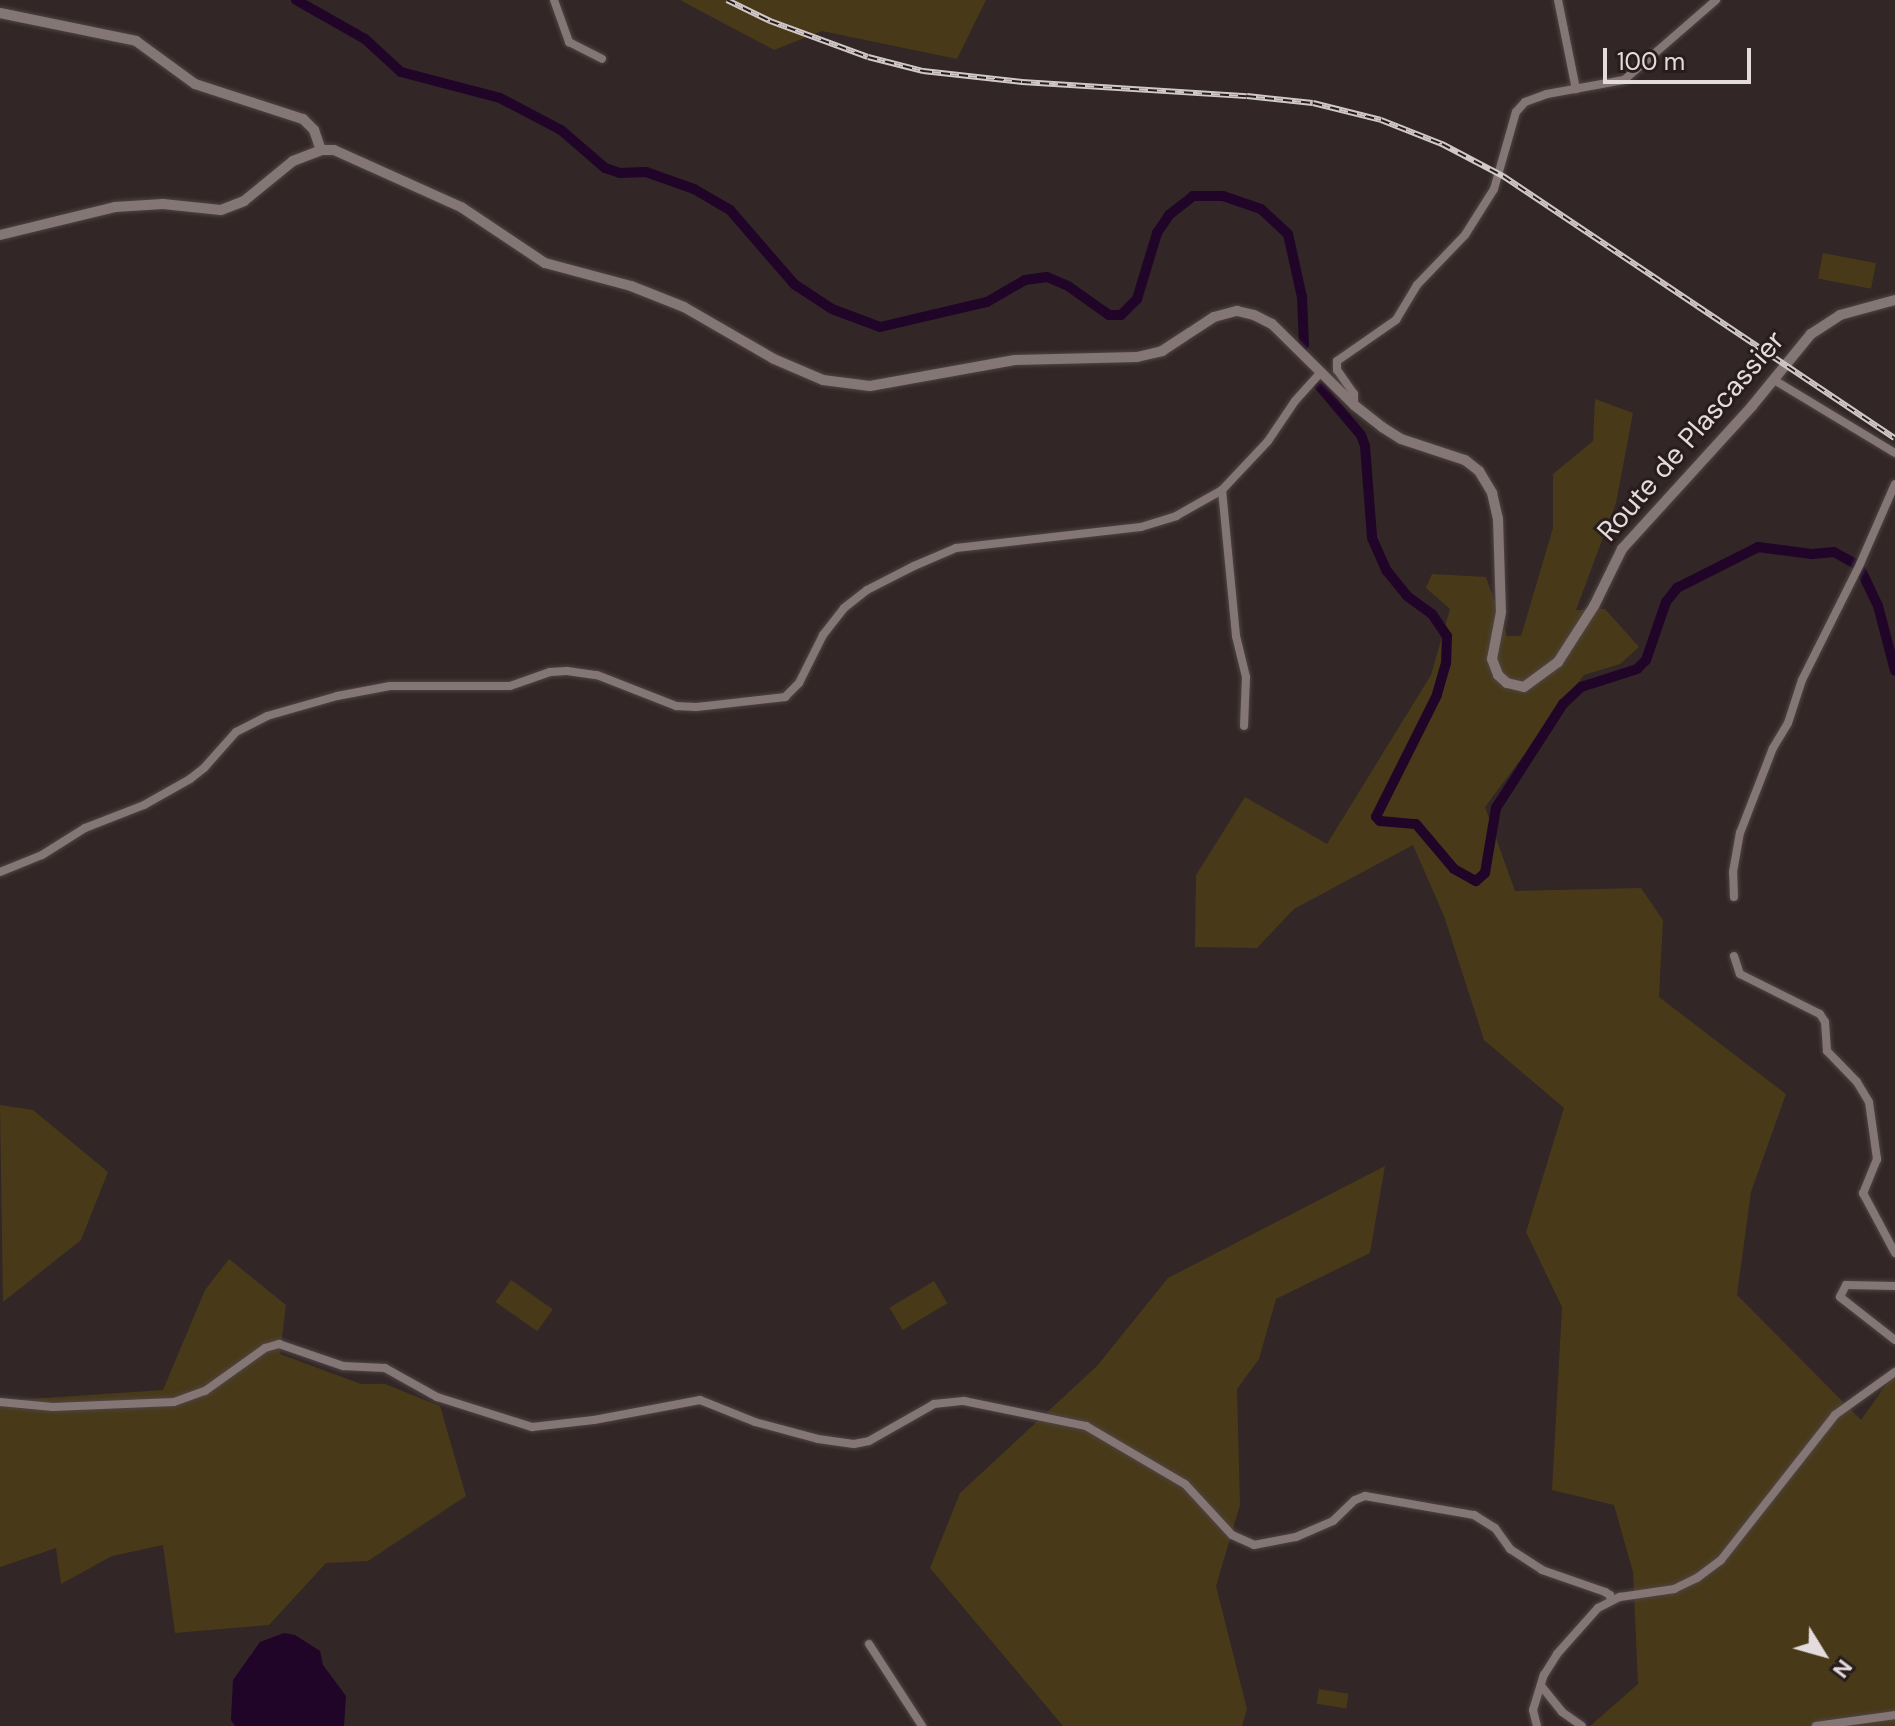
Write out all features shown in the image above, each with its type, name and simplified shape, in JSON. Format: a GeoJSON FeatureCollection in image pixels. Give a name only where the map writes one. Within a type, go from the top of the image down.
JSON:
{"type":"FeatureCollection","features":[{"type":"Feature","properties":{"kind":"street"},"geometry":{"type":"LineString","coordinates":[[554,0],[569,42],[602,59]]}},
{"type":"Feature","properties":{"kind":"street"},"geometry":{"type":"LineString","coordinates":[[1558,0],[1576,89]]}},
{"type":"Feature","properties":{"kind":"street"},"geometry":{"type":"LineString","coordinates":[[1354,405],[1354,394],[1337,370],[1337,361],[1396,320],[1417,285],[1465,235],[1494,189],[1516,112],[1525,102],[1616,83],[1637,72],[1693,17],[1716,0]]}},
{"type":"Feature","properties":{"kind":"street"},"geometry":{"type":"LineString","coordinates":[[0,13],[136,41],[195,84],[303,119],[314,130],[321,150],[293,161],[244,201],[221,210],[163,204],[115,207],[0,235]]}},
{"type":"Feature","properties":{"kind":"street","name":"Route de Plascassier"},"geometry":{"type":"LineString","coordinates":[[321,150],[334,150],[386,170],[497,228],[545,263],[631,286],[684,307],[774,359],[823,380],[870,386],[1015,360],[1137,357],[1162,351],[1214,317],[1237,311],[1272,324],[1354,405],[1401,439],[1465,460],[1479,471],[1492,493],[1498,519],[1501,612],[1492,659],[1498,675],[1507,683],[1524,687],[1558,662],[1594,606],[1622,549],[1774,380],[1803,342],[1823,325],[1853,310],[1895,300]]}},
{"type":"Feature","properties":{"kind":"street"},"geometry":{"type":"LineString","coordinates":[[0,872],[42,855],[85,828],[144,805],[190,779],[236,732],[267,716],[390,686],[510,686],[550,672],[597,675],[676,706],[696,707],[785,697],[799,683],[823,635],[844,608],[867,590],[914,566],[956,548],[1141,527],[1176,516],[1222,490],[1250,463],[1321,372]]}},
{"type":"Feature","properties":{"kind":"street"},"geometry":{"type":"LineString","coordinates":[[1774,380],[1895,453]]}},
{"type":"Feature","properties":{"kind":"street"},"geometry":{"type":"LineString","coordinates":[[1734,897],[1733,872],[1740,833],[1773,748],[1788,723],[1802,680],[1860,564],[1895,484]]}},
{"type":"Feature","properties":{"kind":"street"},"geometry":{"type":"LineString","coordinates":[[1222,490],[1236,636],[1246,677],[1244,726]]}},
{"type":"Feature","properties":{"kind":"street"},"geometry":{"type":"LineString","coordinates":[[1734,956],[1740,974],[1820,1014],[1825,1022],[1827,1051],[1857,1082],[1869,1102],[1877,1159],[1863,1193],[1895,1253]]}},
{"type":"Feature","properties":{"kind":"street"},"geometry":{"type":"LineString","coordinates":[[1895,1286],[1846,1285],[1840,1297],[1895,1340]]}},
{"type":"Feature","properties":{"kind":"street"},"geometry":{"type":"LineString","coordinates":[[0,1402],[53,1407],[174,1402],[205,1391],[265,1348],[279,1344],[343,1366],[385,1368],[437,1397],[532,1427],[700,1400],[755,1422],[818,1439],[854,1444],[869,1441],[934,1404],[964,1401],[1086,1426],[1185,1484],[1232,1535],[1254,1545],[1296,1537],[1333,1521],[1360,1496],[1446,1508],[1488,1523],[1510,1549],[1542,1570],[1605,1592],[1610,1595],[1611,1601]]}},
{"type":"Feature","properties":{"kind":"street"},"geometry":{"type":"LineString","coordinates":[[1537,1726],[1533,1710],[1544,1675],[1557,1654],[1598,1608],[1611,1601],[1674,1589],[1697,1578],[1721,1560],[1835,1415],[1895,1372]]}},
{"type":"Feature","properties":{"kind":"street"},"geometry":{"type":"LineString","coordinates":[[869,1644],[922,1726]]}},
{"type":"Feature","properties":{"kind":"street"},"geometry":{"type":"LineString","coordinates":[[1542,1687],[1562,1712],[1582,1726]]}},
{"type":"Feature","properties":{"kind":"street"},"geometry":{"type":"LineString","coordinates":[[1816,1726],[1895,1715]]}},
{"type":"Feature","properties":{"kind":"shaded area"},"geometry":{"type":"Polygon","coordinates":[[[680,0],[986,0],[957,59],[822,31],[774,50],[680,0]]]}},
{"type":"Feature","properties":{"kind":"shaded area"},"geometry":{"type":"Polygon","coordinates":[[[1823,253],[1876,263],[1871,289],[1818,279],[1823,253]]]}},
{"type":"Feature","properties":{"kind":"shaded area"},"geometry":{"type":"Polygon","coordinates":[[[1595,399],[1633,413],[1616,503],[1576,610],[1605,609],[1639,647],[1620,664],[1584,675],[1485,807],[1515,891],[1641,888],[1663,920],[1659,997],[1786,1094],[1751,1192],[1737,1295],[1861,1420],[1895,1372],[1895,1726],[1590,1726],[1638,1684],[1633,1572],[1614,1505],[1552,1490],[1562,1307],[1526,1232],[1564,1108],[1484,1040],[1444,916],[1413,845],[1294,909],[1257,948],[1195,947],[1196,875],[1245,797],[1327,844],[1431,675],[1450,609],[1426,588],[1432,574],[1486,577],[1507,636],[1521,636],[1553,528],[1553,474],[1593,441],[1595,399]]]}},
{"type":"Feature","properties":{"kind":"shaded area"},"geometry":{"type":"Polygon","coordinates":[[[0,1105],[33,1110],[108,1172],[81,1240],[3,1302],[0,1105]]]}},
{"type":"Feature","properties":{"kind":"shaded area"},"geometry":{"type":"Polygon","coordinates":[[[1385,1166],[1370,1253],[1276,1299],[1259,1359],[1237,1389],[1240,1505],[1216,1586],[1247,1709],[1242,1726],[1063,1726],[930,1568],[960,1493],[1097,1366],[1168,1278],[1385,1166]]]}},
{"type":"Feature","properties":{"kind":"shaded area"},"geometry":{"type":"Polygon","coordinates":[[[229,1259],[286,1305],[280,1354],[361,1384],[385,1384],[440,1406],[466,1496],[368,1561],[326,1563],[269,1625],[175,1633],[163,1545],[112,1556],[61,1584],[56,1548],[0,1567],[0,1401],[163,1390],[205,1290],[229,1259]]]}},
{"type":"Feature","properties":{"kind":"shaded area"},"geometry":{"type":"Polygon","coordinates":[[[511,1280],[553,1309],[537,1331],[496,1302],[511,1280]]]}},
{"type":"Feature","properties":{"kind":"shaded area"},"geometry":{"type":"Polygon","coordinates":[[[934,1281],[947,1303],[903,1330],[889,1308],[934,1281]]]}},
{"type":"Feature","properties":{"kind":"shaded area"},"geometry":{"type":"Polygon","coordinates":[[[284,1633],[295,1635],[320,1651],[323,1665],[346,1696],[344,1726],[235,1726],[231,1720],[233,1680],[260,1642],[284,1633]]]}},
{"type":"Feature","properties":{"kind":"shaded area"},"geometry":{"type":"Polygon","coordinates":[[[1319,1689],[1349,1694],[1346,1709],[1317,1704],[1319,1689]]]}},
{"type":"Feature","properties":{"kind":"waterway"},"geometry":{"type":"LineString","coordinates":[[296,0],[365,39],[401,72],[500,98],[561,130],[605,168],[620,173],[646,172],[694,189],[730,210],[794,284],[832,309],[880,327],[987,302],[1025,280],[1047,277],[1068,286],[1109,315],[1121,315],[1137,299],[1157,233],[1169,215],[1193,196],[1223,196],[1261,209],[1288,234],[1302,297],[1304,345]]}},
{"type":"Feature","properties":{"kind":"waterway"},"geometry":{"type":"LineString","coordinates":[[1317,383],[1361,435],[1365,446],[1372,538],[1387,571],[1407,596],[1432,614],[1447,636],[1446,663],[1437,695],[1376,817],[1380,821],[1416,824],[1454,869],[1476,881],[1485,873],[1496,808],[1563,704],[1581,687],[1637,669],[1646,660],[1666,602],[1677,588],[1758,547],[1812,554],[1834,552],[1857,565]]}},
{"type":"Feature","properties":{"kind":"waterway"},"geometry":{"type":"LineString","coordinates":[[1860,568],[1878,606],[1895,671]]}},
{"type":"Feature","properties":{"kind":"railway"},"geometry":{"type":"LineString","coordinates":[[727,0],[770,21],[868,57],[923,71],[1022,82],[1313,103],[1381,120],[1442,144],[1503,176],[1895,438]]}}]}
